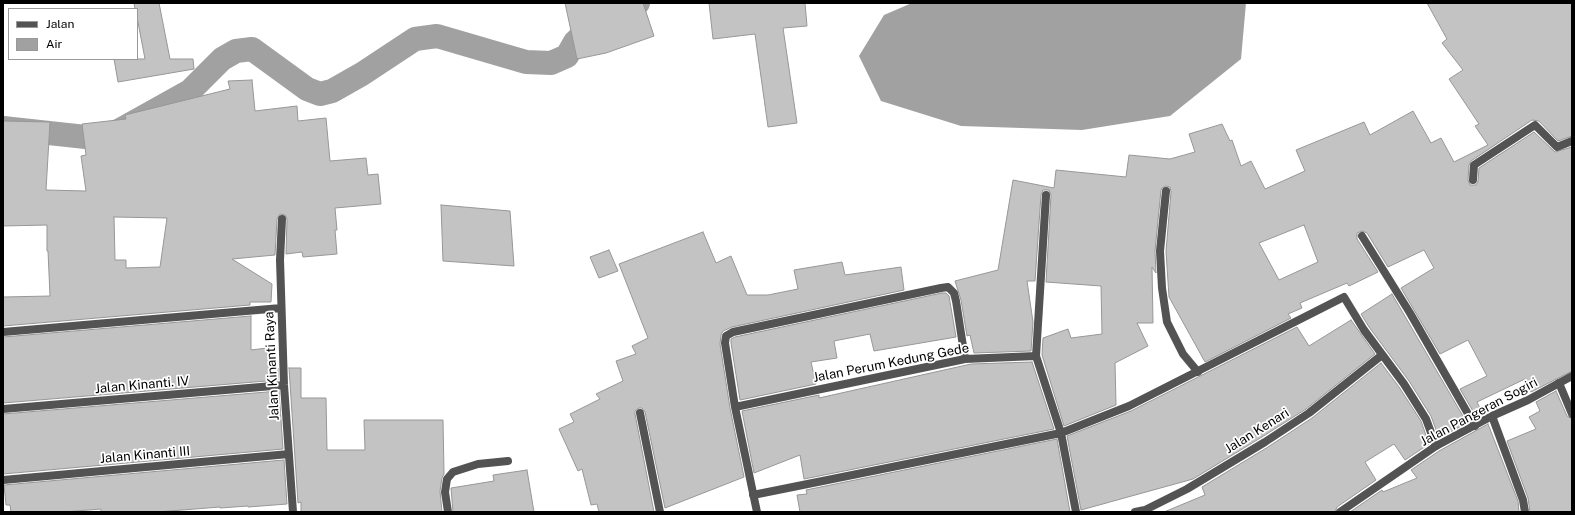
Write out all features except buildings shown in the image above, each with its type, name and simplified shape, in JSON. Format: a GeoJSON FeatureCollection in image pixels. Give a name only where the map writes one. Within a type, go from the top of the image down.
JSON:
{"type":"FeatureCollection","features":[{"type":"Feature","properties":{"kind":"street"},"geometry":{"type":"LineString","coordinates":[[1473,180],[1474,165],[1535,125],[1557,147],[1572,141]]}},
{"type":"Feature","properties":{"kind":"street"},"geometry":{"type":"LineString","coordinates":[[1166,191],[1160,251],[1162,288],[1167,322],[1183,354],[1198,372]]}},
{"type":"Feature","properties":{"kind":"street"},"geometry":{"type":"LineString","coordinates":[[1046,195],[1036,356],[1061,433],[1076,512]]}},
{"type":"Feature","properties":{"kind":"street","name":"Jalan Kinanti Raya"},"geometry":{"type":"LineString","coordinates":[[282,219],[280,260],[281,308],[284,384],[293,512]]}},
{"type":"Feature","properties":{"kind":"street"},"geometry":{"type":"LineString","coordinates":[[1362,236],[1414,320],[1475,426]]}},
{"type":"Feature","properties":{"kind":"street"},"geometry":{"type":"LineString","coordinates":[[756,512],[735,407],[725,343],[726,336],[733,332],[941,288],[948,288],[954,293],[965,359]]}},
{"type":"Feature","properties":{"kind":"street"},"geometry":{"type":"LineString","coordinates":[[753,495],[1061,433],[1085,425],[1129,406],[1198,372],[1344,296],[1364,330],[1404,384],[1426,419],[1436,446]]}},
{"type":"Feature","properties":{"kind":"street"},"geometry":{"type":"LineString","coordinates":[[3,332],[281,308]]}},
{"type":"Feature","properties":{"kind":"street","name":"Jalan Kenari"},"geometry":{"type":"LineString","coordinates":[[1135,512],[1145,510],[1187,489],[1265,442],[1309,413],[1382,355]]}},
{"type":"Feature","properties":{"kind":"street","name":"Jalan Perum Kedung Gede"},"geometry":{"type":"LineString","coordinates":[[735,407],[965,359],[1036,356]]}},
{"type":"Feature","properties":{"kind":"street","name":"Jalan Pangeran Sogiri"},"geometry":{"type":"LineString","coordinates":[[1340,512],[1436,446],[1492,416],[1528,400],[1572,376]]}},
{"type":"Feature","properties":{"kind":"street"},"geometry":{"type":"LineString","coordinates":[[1559,383],[1572,414]]}},
{"type":"Feature","properties":{"kind":"street","name":"Jalan Kinanti. IV"},"geometry":{"type":"LineString","coordinates":[[3,409],[284,384]]}},
{"type":"Feature","properties":{"kind":"street"},"geometry":{"type":"LineString","coordinates":[[640,413],[660,512]]}},
{"type":"Feature","properties":{"kind":"street"},"geometry":{"type":"LineString","coordinates":[[1492,416],[1523,500],[1525,512]]}},
{"type":"Feature","properties":{"kind":"street","name":"Jalan Kinanti III"},"geometry":{"type":"LineString","coordinates":[[3,480],[289,454]]}},
{"type":"Feature","properties":{"kind":"street"},"geometry":{"type":"LineString","coordinates":[[448,512],[445,492],[447,480],[453,472],[478,464],[508,461]]}},
{"type":"Feature","properties":{"kind":"water"},"geometry":{"type":"Polygon","coordinates":[[[912,3],[1246,3],[1241,59],[1170,116],[1082,130],[961,126],[881,101],[859,56],[884,15],[912,3]]]}},
{"type":"Feature","properties":{"kind":"waterway"},"geometry":{"type":"LineString","coordinates":[[3,128],[104,139],[190,91],[222,59],[236,51],[252,49],[307,89],[320,94],[332,91],[362,74],[415,39],[437,36],[526,62],[551,63],[567,56],[575,42],[592,26],[638,3]]}}]}
